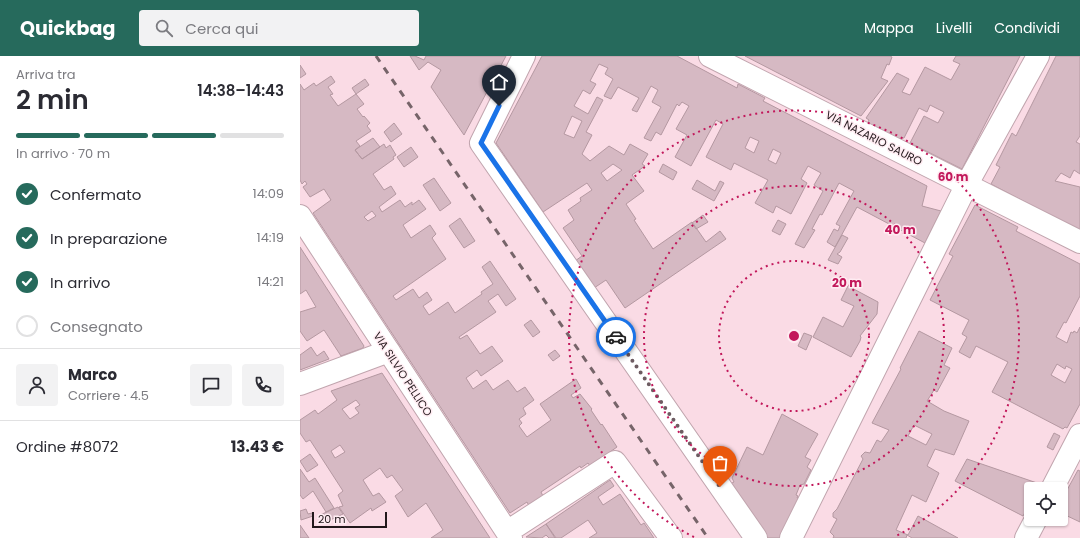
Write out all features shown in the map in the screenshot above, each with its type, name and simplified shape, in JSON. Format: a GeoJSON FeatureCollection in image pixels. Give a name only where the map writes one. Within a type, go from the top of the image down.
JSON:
{"type":"FeatureCollection","features":[{"type":"Feature","properties":{"kind":"street"},"geometry":{"type":"LineString","coordinates":[[524,56],[481,143],[756,538]]}},
{"type":"Feature","properties":{"kind":"street","name":"VIA NAZARIO SAURO"},"geometry":{"type":"LineString","coordinates":[[710,56],[1080,242]]}},
{"type":"Feature","properties":{"kind":"street"},"geometry":{"type":"LineString","coordinates":[[791,538],[967,184],[1038,56]]}},
{"type":"Feature","properties":{"kind":"street","name":"VIA SILVIO PELLICO"},"geometry":{"type":"LineString","coordinates":[[300,216],[509,535]]}},
{"type":"Feature","properties":{"kind":"street"},"geometry":{"type":"LineString","coordinates":[[300,384],[389,351]]}},
{"type":"Feature","properties":{"kind":"street"},"geometry":{"type":"LineString","coordinates":[[1056,482],[1080,435]]}},
{"type":"Feature","properties":{"kind":"street"},"geometry":{"type":"LineString","coordinates":[[509,535],[615,462],[671,538]]}},
{"type":"Feature","properties":{"kind":"street"},"geometry":{"type":"LineString","coordinates":[[1026,538],[1032,526]]}},
{"type":"Feature","properties":{"kind":"building"},"geometry":{"type":"Polygon","coordinates":[[[410,56],[415,56],[424,60],[426,56],[506,56],[464,135],[431,87],[441,70],[428,62],[419,70],[410,56]]]}},
{"type":"Feature","properties":{"kind":"building"},"geometry":{"type":"Polygon","coordinates":[[[542,56],[677,56],[737,88],[738,84],[765,98],[763,101],[927,186],[922,206],[941,211],[925,243],[857,207],[835,247],[827,242],[834,229],[838,231],[840,226],[836,224],[854,191],[839,183],[822,215],[820,214],[812,229],[815,230],[804,248],[795,244],[823,191],[814,185],[821,173],[808,166],[801,179],[807,183],[791,214],[776,206],[773,213],[755,203],[768,180],[734,163],[731,170],[706,157],[723,124],[716,120],[691,166],[675,157],[687,135],[676,129],[689,106],[682,102],[679,106],[677,104],[661,135],[656,132],[651,141],[644,138],[661,107],[652,102],[658,90],[651,86],[637,112],[632,110],[639,98],[618,87],[611,99],[604,96],[613,79],[605,74],[608,68],[599,64],[590,81],[596,84],[590,94],[583,90],[574,106],[588,114],[597,97],[603,100],[586,132],[592,135],[582,154],[590,161],[609,146],[624,155],[630,144],[648,154],[642,164],[645,166],[632,175],[644,191],[626,204],[636,219],[634,220],[653,249],[692,222],[706,242],[720,231],[726,239],[625,308],[606,280],[594,288],[575,261],[582,256],[563,228],[574,220],[568,210],[581,201],[580,198],[592,190],[587,183],[543,212],[496,143],[542,56]],[[572,116],[564,134],[574,138],[582,121],[572,116]],[[750,137],[745,148],[754,153],[759,141],[750,137]],[[773,149],[768,160],[776,164],[781,153],[773,149]],[[613,164],[601,173],[607,181],[622,170],[613,164]]]}},
{"type":"Feature","properties":{"kind":"building"},"geometry":{"type":"Polygon","coordinates":[[[745,56],[892,57],[881,78],[888,81],[861,116],[745,56]]]}},
{"type":"Feature","properties":{"kind":"building"},"geometry":{"type":"Polygon","coordinates":[[[956,56],[1020,56],[962,169],[910,143],[924,116],[938,123],[944,112],[930,105],[927,112],[919,108],[904,138],[901,138],[899,141],[867,124],[869,120],[866,118],[897,73],[909,79],[902,92],[910,95],[925,67],[951,80],[960,64],[953,61],[956,56]]]}},
{"type":"Feature","properties":{"kind":"building"},"geometry":{"type":"Polygon","coordinates":[[[1056,56],[1080,56],[1080,136],[1076,142],[1080,144],[1080,174],[1074,170],[1070,178],[1061,173],[1055,181],[1080,187],[1080,231],[991,184],[1000,167],[996,165],[1012,133],[1016,136],[1056,56]]]}},
{"type":"Feature","properties":{"kind":"building"},"geometry":{"type":"Polygon","coordinates":[[[300,65],[306,74],[300,78],[300,65]]]}},
{"type":"Feature","properties":{"kind":"building"},"geometry":{"type":"Polygon","coordinates":[[[331,76],[335,82],[328,87],[333,94],[330,95],[338,106],[356,94],[364,104],[357,109],[370,123],[367,126],[371,131],[356,141],[360,146],[355,150],[362,159],[384,144],[386,148],[390,145],[396,155],[393,157],[394,159],[373,174],[384,190],[391,186],[396,194],[379,207],[382,212],[400,200],[405,207],[412,202],[412,205],[419,200],[426,209],[403,225],[411,238],[430,225],[436,234],[432,238],[446,259],[393,296],[396,300],[413,289],[419,298],[427,292],[432,300],[423,306],[429,315],[448,302],[455,313],[482,294],[481,292],[493,284],[482,267],[490,261],[516,299],[506,306],[498,294],[488,301],[496,312],[459,337],[460,339],[467,335],[480,354],[492,346],[503,361],[481,376],[477,370],[466,378],[473,389],[486,380],[493,390],[508,380],[517,392],[525,387],[534,400],[523,408],[526,414],[519,419],[522,423],[519,426],[527,437],[551,420],[540,404],[576,379],[581,388],[571,395],[573,398],[580,394],[592,409],[591,410],[617,447],[590,466],[588,463],[581,468],[580,466],[541,492],[543,496],[529,506],[527,502],[510,513],[313,213],[331,200],[324,189],[310,197],[303,187],[307,184],[305,181],[302,184],[300,180],[300,84],[304,90],[314,83],[316,86],[331,76]],[[372,211],[364,217],[368,221],[376,216],[372,211]]]}},
{"type":"Feature","properties":{"kind":"building"},"geometry":{"type":"Polygon","coordinates":[[[365,79],[369,85],[356,94],[352,88],[365,79]]]}},
{"type":"Feature","properties":{"kind":"building"},"geometry":{"type":"Polygon","coordinates":[[[394,123],[402,134],[391,142],[384,132],[394,123]]]}},
{"type":"Feature","properties":{"kind":"building"},"geometry":{"type":"Polygon","coordinates":[[[373,138],[380,147],[362,159],[355,150],[373,138]]]}},
{"type":"Feature","properties":{"kind":"building"},"geometry":{"type":"Polygon","coordinates":[[[411,147],[418,157],[404,167],[397,157],[411,147]]]}},
{"type":"Feature","properties":{"kind":"building"},"geometry":{"type":"Polygon","coordinates":[[[663,164],[677,172],[673,180],[659,172],[663,164]]]}},
{"type":"Feature","properties":{"kind":"building"},"geometry":{"type":"Polygon","coordinates":[[[434,178],[451,203],[440,211],[423,185],[434,178]]]}},
{"type":"Feature","properties":{"kind":"building"},"geometry":{"type":"Polygon","coordinates":[[[697,180],[715,191],[720,181],[724,183],[714,201],[692,189],[697,180]]]}},
{"type":"Feature","properties":{"kind":"building"},"geometry":{"type":"Polygon","coordinates":[[[975,205],[1018,227],[1016,231],[1080,264],[1080,296],[1066,323],[1064,322],[1056,337],[1067,343],[1071,332],[1073,333],[1074,331],[1077,333],[1080,327],[1080,404],[1067,428],[1065,427],[1063,429],[992,392],[1008,362],[976,346],[970,358],[959,352],[967,337],[962,334],[969,320],[930,300],[953,256],[949,254],[975,205]],[[1057,364],[1051,375],[1065,383],[1072,369],[1066,366],[1065,369],[1057,364]]]}},
{"type":"Feature","properties":{"kind":"building"},"geometry":{"type":"Polygon","coordinates":[[[703,215],[708,222],[696,229],[692,223],[703,215]]]}},
{"type":"Feature","properties":{"kind":"building"},"geometry":{"type":"Polygon","coordinates":[[[460,218],[475,241],[464,248],[449,226],[460,218]]]}},
{"type":"Feature","properties":{"kind":"building"},"geometry":{"type":"Polygon","coordinates":[[[778,220],[786,224],[780,235],[772,231],[778,220]]]}},
{"type":"Feature","properties":{"kind":"building"},"geometry":{"type":"Polygon","coordinates":[[[842,235],[848,238],[840,252],[837,254],[842,257],[838,264],[828,260],[842,235]]]}},
{"type":"Feature","properties":{"kind":"building"},"geometry":{"type":"Polygon","coordinates":[[[300,247],[364,346],[363,348],[341,356],[324,330],[307,341],[300,331],[300,312],[316,307],[306,290],[300,294],[300,247]]]}},
{"type":"Feature","properties":{"kind":"building"},"geometry":{"type":"Polygon","coordinates":[[[848,286],[878,302],[877,314],[860,336],[860,341],[851,357],[813,337],[823,317],[843,327],[854,306],[841,300],[848,286]]]}},
{"type":"Feature","properties":{"kind":"building"},"geometry":{"type":"Polygon","coordinates":[[[531,320],[540,332],[533,337],[524,325],[531,320]]]}},
{"type":"Feature","properties":{"kind":"building"},"geometry":{"type":"Polygon","coordinates":[[[919,331],[952,348],[944,365],[950,368],[937,392],[934,390],[927,401],[944,411],[969,421],[954,455],[935,449],[927,466],[939,473],[926,502],[912,495],[896,530],[908,535],[918,516],[958,538],[912,538],[907,535],[906,538],[833,538],[834,536],[830,532],[837,519],[833,517],[833,513],[837,509],[863,459],[861,456],[865,452],[870,453],[877,440],[881,442],[889,430],[872,423],[901,369],[900,368],[919,331]],[[914,425],[908,436],[926,445],[932,434],[914,425]]]}},
{"type":"Feature","properties":{"kind":"building"},"geometry":{"type":"Polygon","coordinates":[[[804,333],[812,336],[806,350],[798,346],[804,333]]]}},
{"type":"Feature","properties":{"kind":"building"},"geometry":{"type":"Polygon","coordinates":[[[311,347],[317,356],[324,351],[329,359],[300,370],[300,355],[311,347]]]}},
{"type":"Feature","properties":{"kind":"building"},"geometry":{"type":"Polygon","coordinates":[[[555,350],[560,356],[553,361],[548,355],[555,350]]]}},
{"type":"Feature","properties":{"kind":"building"},"geometry":{"type":"Polygon","coordinates":[[[382,373],[490,538],[431,538],[443,530],[426,503],[408,517],[395,496],[403,490],[392,475],[387,478],[380,468],[363,480],[373,496],[379,493],[386,502],[372,511],[371,508],[350,523],[339,507],[343,506],[338,495],[343,491],[310,440],[306,442],[300,433],[300,420],[315,410],[318,414],[337,400],[331,391],[382,373]],[[356,400],[342,409],[350,419],[359,413],[355,408],[360,405],[356,400]],[[340,445],[331,451],[335,458],[345,452],[340,445]]]}},
{"type":"Feature","properties":{"kind":"building"},"geometry":{"type":"Polygon","coordinates":[[[782,414],[818,434],[805,457],[811,460],[807,467],[811,470],[804,484],[800,485],[796,495],[798,496],[797,498],[801,499],[782,538],[767,538],[730,484],[734,482],[732,478],[747,447],[763,455],[782,414]]]}},
{"type":"Feature","properties":{"kind":"building"},"geometry":{"type":"Polygon","coordinates":[[[1054,433],[1060,436],[1053,450],[1047,447],[1054,433]]]}},
{"type":"Feature","properties":{"kind":"building"},"geometry":{"type":"Polygon","coordinates":[[[310,454],[318,465],[307,472],[300,461],[310,454]]]}},
{"type":"Feature","properties":{"kind":"building"},"geometry":{"type":"Polygon","coordinates":[[[967,459],[1034,482],[1024,482],[1023,516],[955,481],[967,459]]]}},
{"type":"Feature","properties":{"kind":"building"},"geometry":{"type":"Polygon","coordinates":[[[300,469],[309,482],[315,478],[334,508],[326,512],[313,491],[303,499],[300,495],[300,469]]]}},
{"type":"Feature","properties":{"kind":"building"},"geometry":{"type":"Polygon","coordinates":[[[1078,470],[1080,471],[1080,522],[1068,516],[1068,488],[1078,470]]]}},
{"type":"Feature","properties":{"kind":"building"},"geometry":{"type":"Polygon","coordinates":[[[610,480],[614,486],[598,497],[603,505],[620,494],[641,525],[644,523],[654,538],[589,538],[597,533],[588,520],[561,538],[556,538],[546,524],[610,480]]]}},
{"type":"Feature","properties":{"kind":"building"},"geometry":{"type":"Polygon","coordinates":[[[338,507],[343,514],[324,523],[320,515],[338,507]]]}},
{"type":"Feature","properties":{"kind":"building"},"geometry":{"type":"Polygon","coordinates":[[[306,509],[308,514],[312,513],[313,516],[301,520],[300,511],[306,509]]]}},
{"type":"Feature","properties":{"kind":"building"},"geometry":{"type":"Polygon","coordinates":[[[546,524],[555,538],[549,538],[546,535],[542,538],[526,537],[546,524]]]}},
{"type":"Feature","properties":{"kind":"building"},"geometry":{"type":"Polygon","coordinates":[[[300,525],[309,538],[300,538],[300,525]]]}},
{"type":"Feature","properties":{"kind":"railway"},"geometry":{"type":"LineString","coordinates":[[376,56],[708,538]]}},
{"type":"Feature","properties":{"kind":"way so far"},"geometry":{"type":"LineString","coordinates":[[616,337],[720,487]]}},
{"type":"Feature","properties":{"kind":"route"},"geometry":{"type":"LineString","coordinates":[[499,106],[481,143],[616,337]]}}]}
